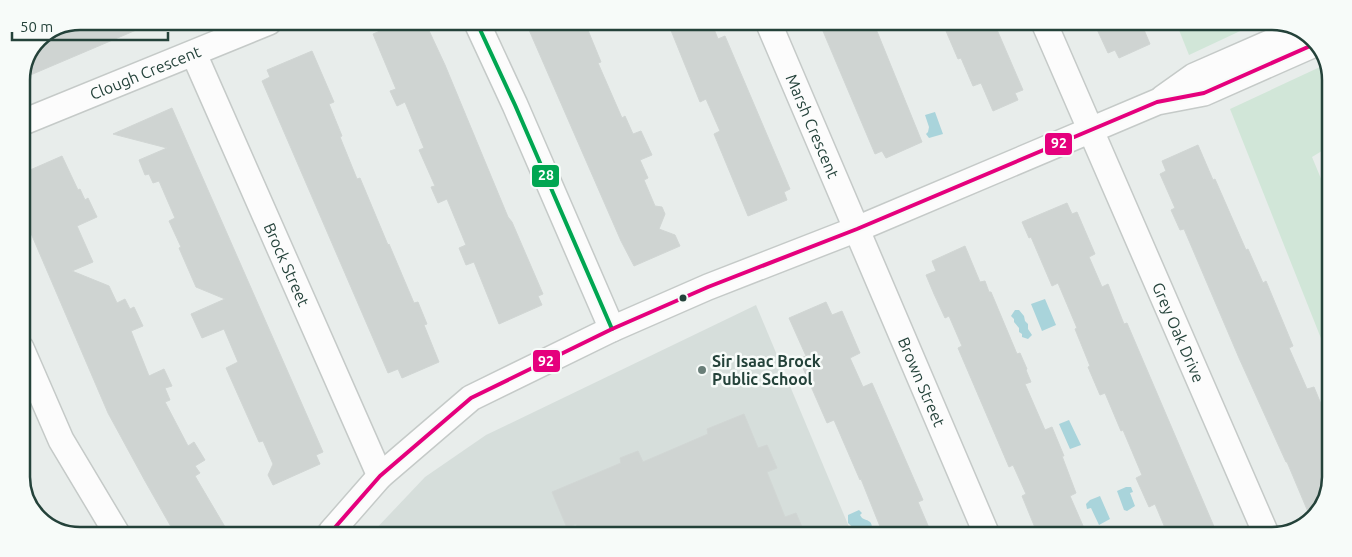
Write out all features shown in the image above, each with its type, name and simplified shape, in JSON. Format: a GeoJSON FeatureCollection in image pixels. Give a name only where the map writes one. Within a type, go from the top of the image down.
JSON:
{"type":"FeatureCollection","features":[{"type":"Feature","properties":{"kind":"street","name":"Clough Crescent"},"geometry":{"type":"LineString","coordinates":[[30,120],[251,30]]}},
{"type":"Feature","properties":{"kind":"street"},"geometry":{"type":"LineString","coordinates":[[480,30],[515,105],[612,329]]}},
{"type":"Feature","properties":{"kind":"street","name":"Marsh Crescent"},"geometry":{"type":"LineString","coordinates":[[772,30],[857,229]]}},
{"type":"Feature","properties":{"kind":"street"},"geometry":{"type":"LineString","coordinates":[[1047,30],[1090,130]]}},
{"type":"Feature","properties":{"kind":"street"},"geometry":{"type":"LineString","coordinates":[[1157,102],[1194,76],[1289,33]]}},
{"type":"Feature","properties":{"kind":"street"},"geometry":{"type":"LineString","coordinates":[[335,527],[380,476],[472,398],[612,329],[708,287],[857,229],[1157,102],[1204,93],[1309,47]]}},
{"type":"Feature","properties":{"kind":"street","name":"Brock Street"},"geometry":{"type":"LineString","coordinates":[[194,54],[380,476]]}},
{"type":"Feature","properties":{"kind":"street","name":"Grey Oak Drive"},"geometry":{"type":"LineString","coordinates":[[1090,130],[1263,527]]}},
{"type":"Feature","properties":{"kind":"street","name":"Brown Street"},"geometry":{"type":"LineString","coordinates":[[857,229],[984,527]]}},
{"type":"Feature","properties":{"kind":"street"},"geometry":{"type":"LineString","coordinates":[[30,369],[61,440],[113,527]]}},
{"type":"Feature","properties":{"kind":"shaded area","name":"Sir Isaac Brock Public School"},"geometry":{"type":"Polygon","coordinates":[[[756,305],[849,527],[378,527],[425,477],[486,435],[756,305]]]}},
{"type":"Feature","properties":{"kind":"green space"},"geometry":{"type":"Polygon","coordinates":[[[1179,30],[1242,30],[1189,55],[1179,30]]]}},
{"type":"Feature","properties":{"kind":"green space"},"geometry":{"type":"Polygon","coordinates":[[[1320,67],[1322,76],[1322,151],[1312,157],[1322,181],[1322,341],[1230,109],[1320,67]]]}},
{"type":"Feature","properties":{"kind":"water"},"geometry":{"type":"Polygon","coordinates":[[[935,112],[943,134],[929,138],[926,134],[929,127],[925,115],[935,112]]]}},
{"type":"Feature","properties":{"kind":"water"},"geometry":{"type":"Polygon","coordinates":[[[1045,299],[1056,325],[1042,331],[1031,304],[1045,299]]]}},
{"type":"Feature","properties":{"kind":"water"},"geometry":{"type":"Polygon","coordinates":[[[1015,310],[1019,310],[1028,324],[1028,329],[1032,335],[1028,339],[1022,337],[1019,328],[1011,316],[1015,310]]]}},
{"type":"Feature","properties":{"kind":"water"},"geometry":{"type":"Polygon","coordinates":[[[1069,420],[1081,445],[1070,449],[1059,424],[1069,420]]]}},
{"type":"Feature","properties":{"kind":"water"},"geometry":{"type":"Polygon","coordinates":[[[1131,487],[1133,492],[1130,493],[1135,506],[1127,511],[1124,510],[1117,491],[1131,487]]]}},
{"type":"Feature","properties":{"kind":"water"},"geometry":{"type":"Polygon","coordinates":[[[1100,496],[1110,519],[1099,525],[1091,508],[1087,509],[1086,504],[1100,496]]]}},
{"type":"Feature","properties":{"kind":"water"},"geometry":{"type":"Polygon","coordinates":[[[859,510],[862,513],[860,515],[862,518],[869,521],[872,527],[852,527],[848,523],[848,515],[859,510]]]}},
{"type":"Feature","properties":{"kind":"building"},"geometry":{"type":"Polygon","coordinates":[[[80,30],[136,30],[31,75],[38,52],[52,38],[61,34],[80,30]]]}},
{"type":"Feature","properties":{"kind":"building"},"geometry":{"type":"Polygon","coordinates":[[[429,30],[508,217],[512,222],[543,294],[538,296],[542,305],[499,324],[474,262],[466,265],[459,248],[466,245],[447,199],[438,203],[431,187],[435,186],[419,150],[424,148],[405,102],[397,106],[390,91],[396,89],[373,34],[380,31],[429,30]]]}},
{"type":"Feature","properties":{"kind":"building"},"geometry":{"type":"Polygon","coordinates":[[[529,30],[588,30],[601,62],[598,63],[622,118],[625,116],[633,134],[641,131],[652,155],[640,160],[648,178],[644,180],[655,206],[662,207],[665,214],[659,229],[675,235],[680,246],[634,266],[621,241],[529,30]]]}},
{"type":"Feature","properties":{"kind":"building"},"geometry":{"type":"Polygon","coordinates":[[[671,30],[714,30],[718,39],[725,36],[790,189],[784,192],[787,200],[748,216],[714,134],[720,131],[706,99],[700,102],[671,30]]]}},
{"type":"Feature","properties":{"kind":"building"},"geometry":{"type":"Polygon","coordinates":[[[823,30],[876,30],[922,142],[886,158],[882,151],[875,154],[823,30]]]}},
{"type":"Feature","properties":{"kind":"building"},"geometry":{"type":"Polygon","coordinates":[[[946,30],[997,30],[1023,90],[1015,93],[1018,100],[993,111],[981,83],[973,86],[961,58],[958,59],[946,30]]]}},
{"type":"Feature","properties":{"kind":"building"},"geometry":{"type":"Polygon","coordinates":[[[1097,30],[1144,30],[1150,44],[1119,58],[1115,50],[1108,53],[1097,30]]]}},
{"type":"Feature","properties":{"kind":"building"},"geometry":{"type":"Polygon","coordinates":[[[312,51],[334,102],[329,104],[357,179],[360,178],[414,303],[418,302],[427,324],[424,325],[439,362],[402,378],[398,369],[388,373],[262,81],[270,77],[267,70],[312,51]]]}},
{"type":"Feature","properties":{"kind":"building"},"geometry":{"type":"Polygon","coordinates":[[[172,108],[323,452],[316,455],[320,464],[273,485],[268,475],[273,464],[263,441],[259,442],[226,368],[238,362],[224,329],[202,338],[191,314],[225,299],[196,287],[169,221],[175,218],[159,181],[153,183],[149,174],[145,175],[139,160],[167,148],[113,134],[172,108]]]}},
{"type":"Feature","properties":{"kind":"building"},"geometry":{"type":"Polygon","coordinates":[[[1198,145],[1246,250],[1248,249],[1263,283],[1266,281],[1293,346],[1289,348],[1307,389],[1314,387],[1322,406],[1322,477],[1317,499],[1308,511],[1184,229],[1180,230],[1171,210],[1175,208],[1160,174],[1166,171],[1162,161],[1198,145]]]}},
{"type":"Feature","properties":{"kind":"building"},"geometry":{"type":"Polygon","coordinates":[[[62,156],[78,190],[80,189],[85,200],[88,198],[97,217],[77,226],[93,262],[72,271],[109,286],[117,303],[125,299],[130,309],[134,307],[143,326],[131,331],[149,376],[164,369],[172,386],[165,388],[170,400],[165,402],[188,446],[194,442],[205,460],[195,466],[200,473],[195,476],[225,527],[171,527],[145,481],[108,413],[30,231],[30,170],[62,156]]]}},
{"type":"Feature","properties":{"kind":"building"},"geometry":{"type":"Polygon","coordinates":[[[1067,203],[1072,214],[1077,212],[1095,254],[1089,257],[1102,287],[1108,284],[1124,324],[1127,323],[1214,527],[1165,527],[1155,504],[1149,507],[1136,478],[1142,475],[1105,393],[1100,395],[1088,367],[1090,366],[1075,329],[1077,328],[1058,283],[1052,286],[1031,237],[1029,238],[1022,222],[1067,203]]]}},
{"type":"Feature","properties":{"kind":"building"},"geometry":{"type":"Polygon","coordinates":[[[965,246],[980,282],[985,281],[1017,354],[1020,353],[1027,369],[1031,382],[1025,384],[1045,430],[1052,427],[1064,456],[1062,456],[1076,493],[1070,496],[1084,527],[1035,527],[1022,496],[1026,494],[1013,465],[1009,467],[958,348],[962,346],[949,316],[945,318],[926,275],[936,271],[932,261],[965,246]]]}},
{"type":"Feature","properties":{"kind":"building"},"geometry":{"type":"Polygon","coordinates":[[[826,302],[832,315],[842,311],[860,353],[850,358],[863,387],[872,383],[923,500],[918,502],[929,527],[880,527],[834,420],[827,423],[799,359],[806,356],[789,318],[826,302]]]}},
{"type":"Feature","properties":{"kind":"building"},"geometry":{"type":"Polygon","coordinates":[[[744,414],[758,448],[767,445],[777,468],[767,472],[785,517],[796,513],[802,527],[577,527],[576,524],[567,527],[552,492],[621,463],[620,458],[638,451],[643,462],[708,434],[707,429],[744,414]]]}},
{"type":"Feature","properties":{"kind":"transit line","name":"28"},"geometry":{"type":"LineString","coordinates":[[480,30],[515,105],[612,329]]}},
{"type":"Feature","properties":{"kind":"transit line","name":"92"},"geometry":{"type":"LineString","coordinates":[[335,527],[380,476],[471,398],[612,329],[708,287],[857,229],[1157,102],[1204,93],[1309,47]]}},
{"type":"Feature","properties":{"kind":"place","name":"Sir Isaac Brock Public School"},"geometry":{"type":"Point","coordinates":[702,370]}}]}
